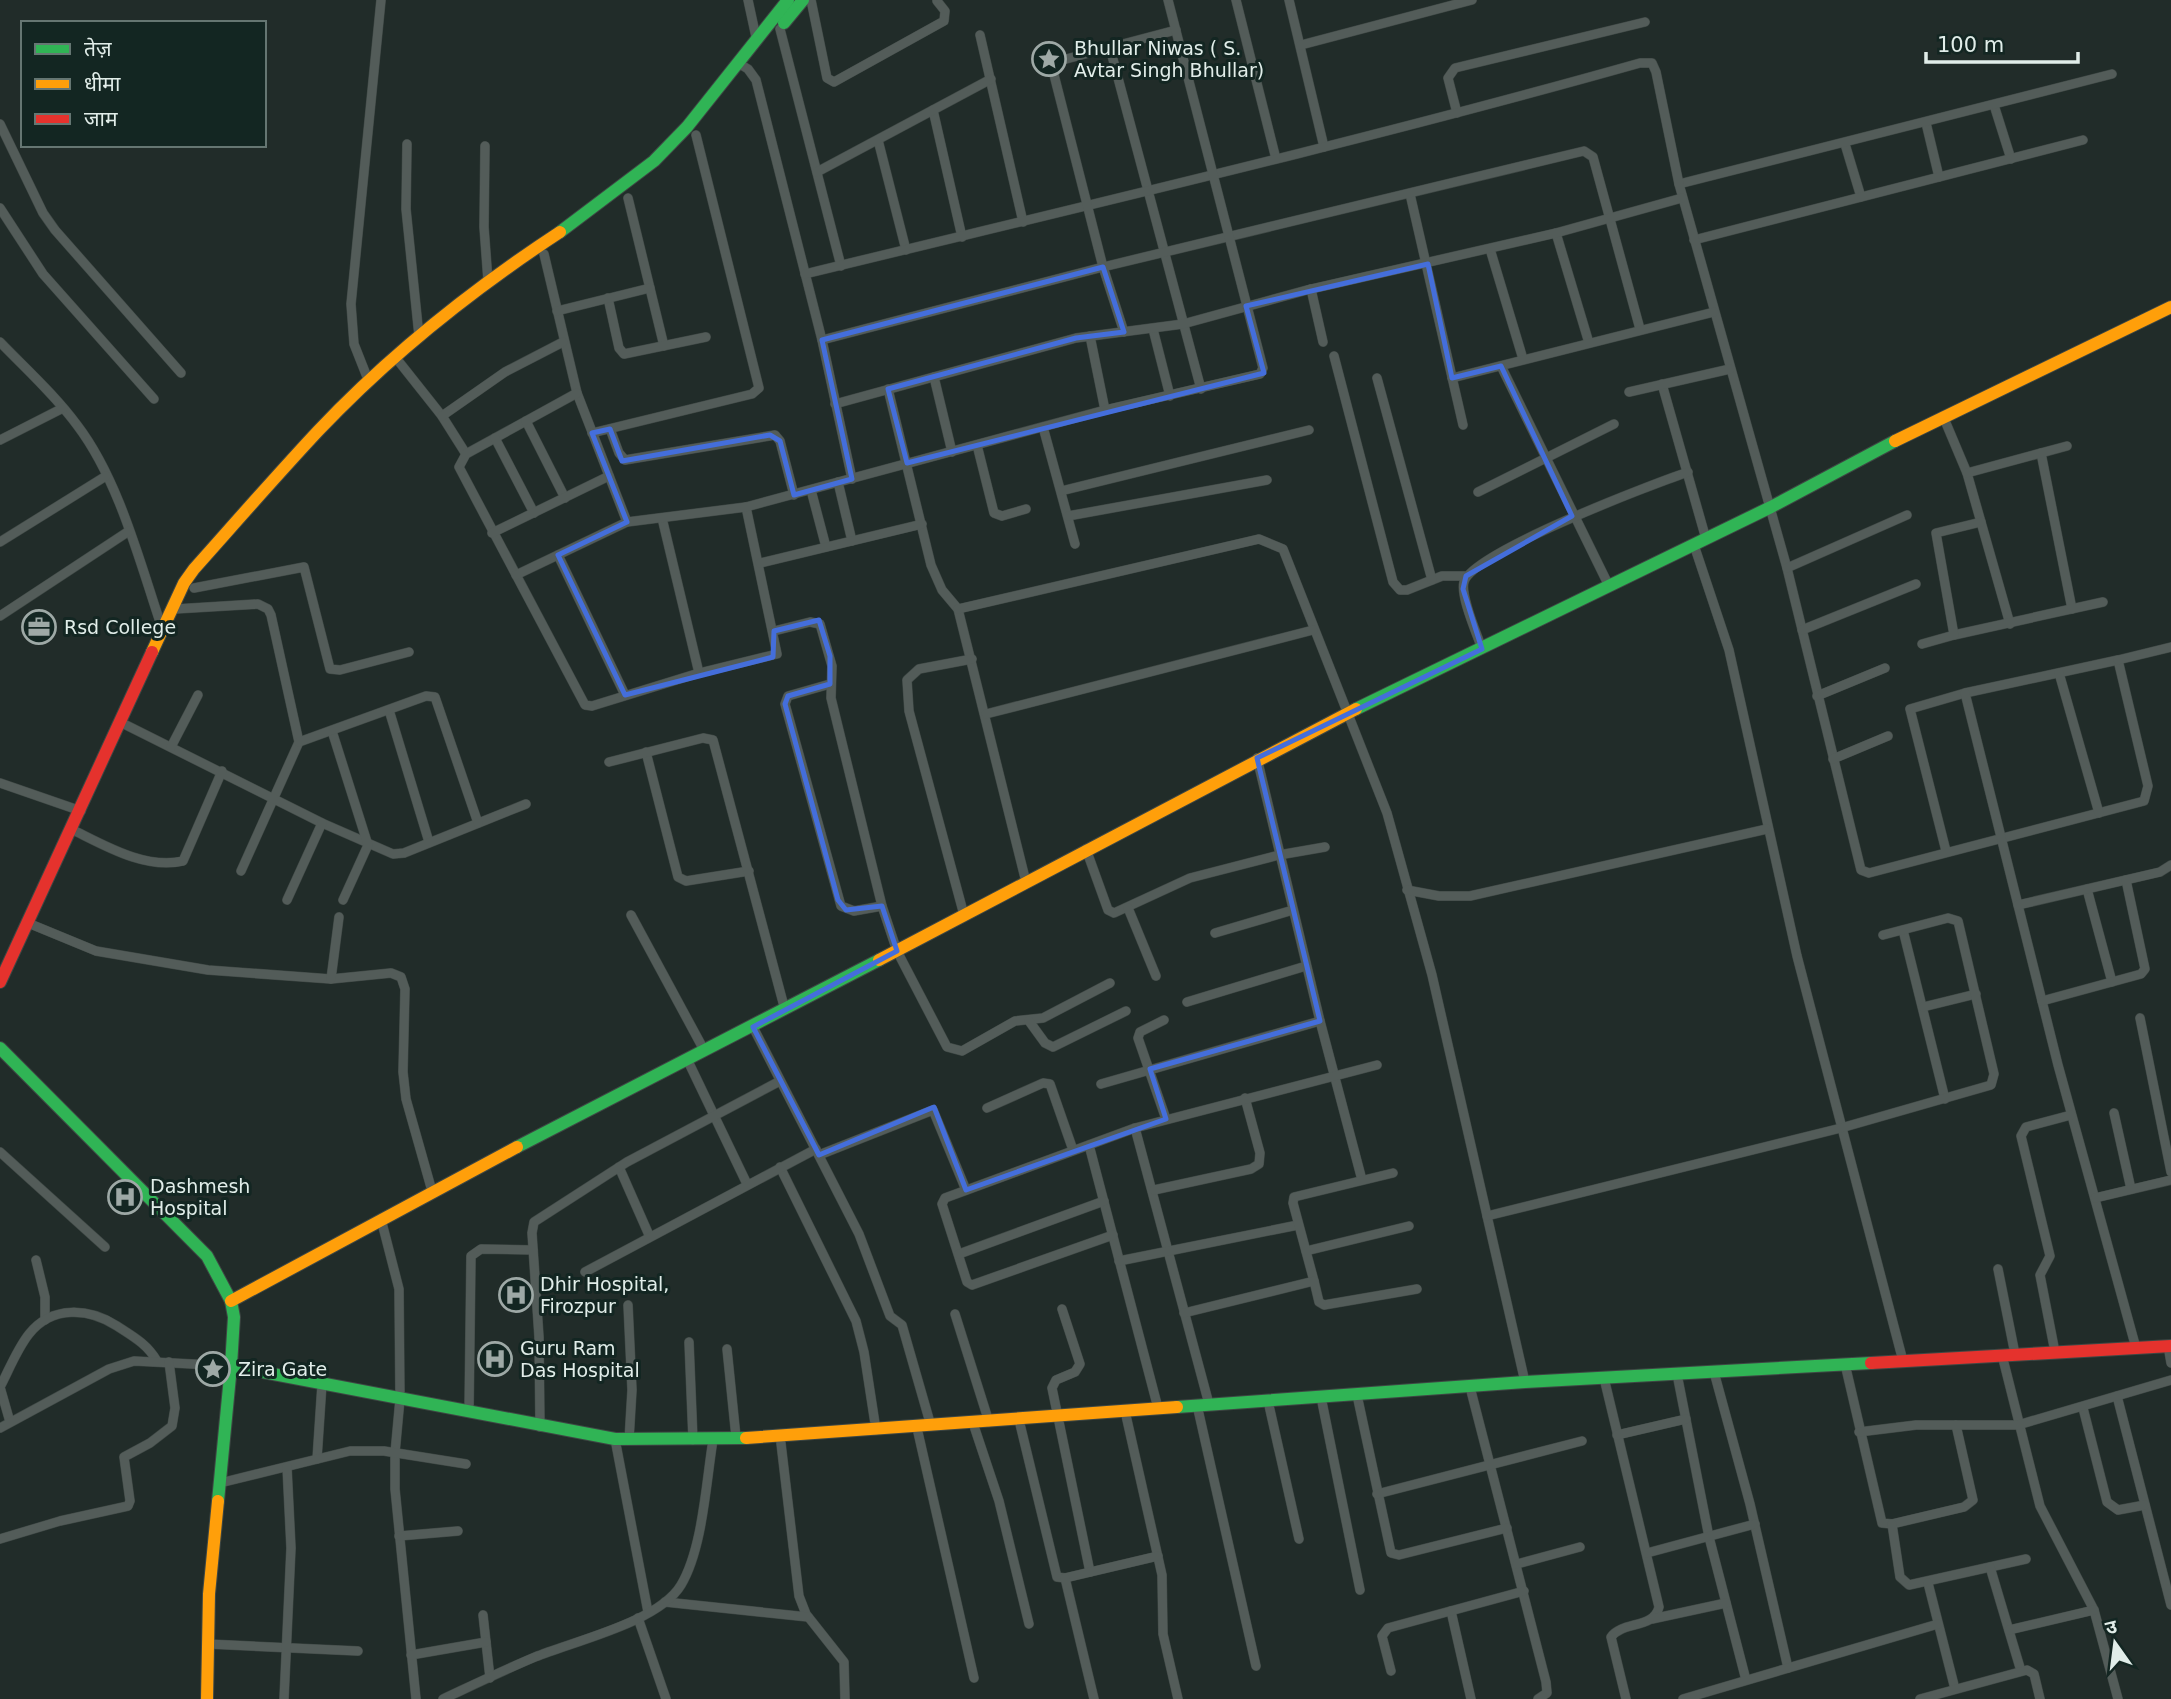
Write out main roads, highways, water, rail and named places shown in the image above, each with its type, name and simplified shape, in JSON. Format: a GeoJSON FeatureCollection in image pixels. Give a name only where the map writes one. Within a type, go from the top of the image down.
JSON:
{"type":"FeatureCollection","features":[{"type":"Feature","properties":{"kind":"main road"},"geometry":{"type":"LineString","coordinates":[[0,982],[194,569],[320,429],[369,382],[400,362],[544,254],[619,205],[663,170],[696,135],[743,66],[757,39],[788,0]]}},
{"type":"Feature","properties":{"kind":"main road"},"geometry":{"type":"LineString","coordinates":[[177,604],[400,362],[419,336],[488,281],[534,247],[574,223],[654,161],[780,29],[803,0]]}},
{"type":"Feature","properties":{"kind":"main road"},"geometry":{"type":"LineString","coordinates":[[230,1301],[432,1191],[753,1027],[1257,758],[1771,508],[1943,416],[2171,307]]}},
{"type":"Feature","properties":{"kind":"main road"},"geometry":{"type":"LineString","coordinates":[[0,1048],[87,1132],[207,1256],[230,1301],[234,1317],[218,1483],[207,1699]]}},
{"type":"Feature","properties":{"kind":"main road"},"geometry":{"type":"LineString","coordinates":[[231,1366],[540,1427],[615,1439],[713,1440],[1525,1382],[2169,1346]]}},
{"type":"Feature","properties":{"kind":"place","name":"Bhullar Niwas ( S. Avtar Singh Bhullar)"},"geometry":{"type":"Point","coordinates":[1049,59]}},
{"type":"Feature","properties":{"kind":"place","name":"Rsd College"},"geometry":{"type":"Point","coordinates":[39,627]}},
{"type":"Feature","properties":{"kind":"place","name":"Dashmesh Hospital"},"geometry":{"type":"Point","coordinates":[125,1197]}},
{"type":"Feature","properties":{"kind":"place","name":"Dhir Hospital, Firozpur"},"geometry":{"type":"Point","coordinates":[516,1295]}},
{"type":"Feature","properties":{"kind":"place","name":"Guru Ram Das Hospital"},"geometry":{"type":"Point","coordinates":[495,1359]}},
{"type":"Feature","properties":{"kind":"place","name":"Zira Gate"},"geometry":{"type":"Point","coordinates":[213,1369]}}]}
